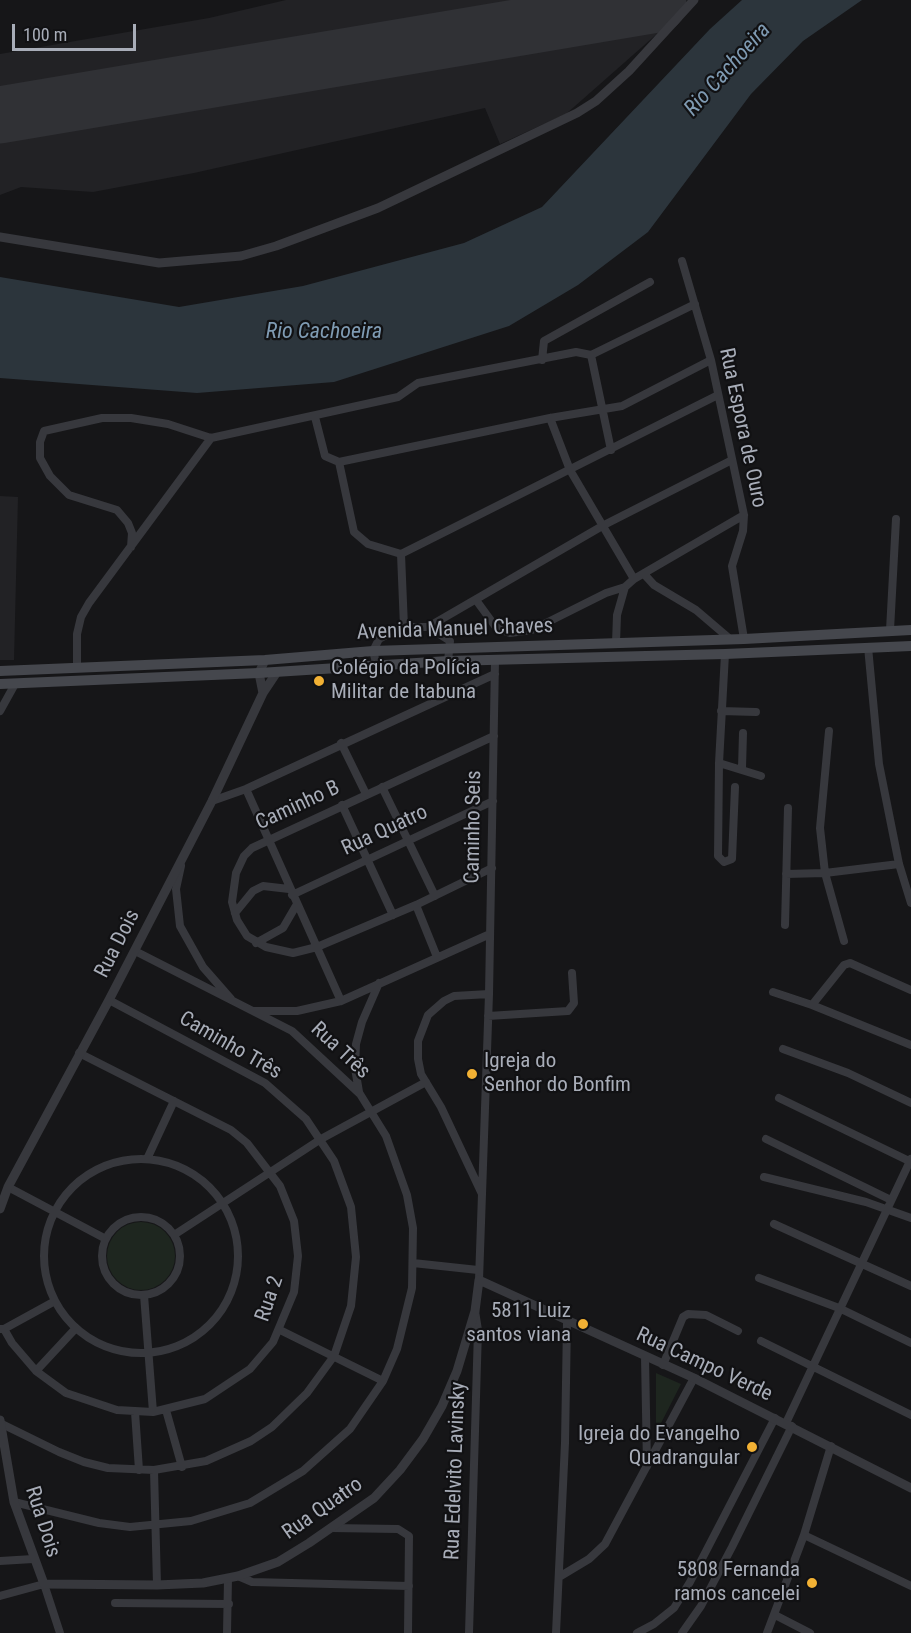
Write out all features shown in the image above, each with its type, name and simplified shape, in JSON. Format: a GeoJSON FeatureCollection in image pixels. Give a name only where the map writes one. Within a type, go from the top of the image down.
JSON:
{"type":"FeatureCollection","features":[{"type":"Feature","properties":{"kind":"main road","name":"Avenida Manuel Chaves"},"geometry":{"type":"LineString","coordinates":[[0,671],[265,660],[373,651],[744,639],[911,630]]}},
{"type":"Feature","properties":{"kind":"main road","name":"Avenida Manuel Chaves"},"geometry":{"type":"LineString","coordinates":[[0,684],[259,673],[448,661],[725,654],[911,646]]}},
{"type":"Feature","properties":{"kind":"street"},"geometry":{"type":"LineString","coordinates":[[0,237],[159,263],[241,256],[276,246],[386,205],[577,113],[596,101],[629,70],[694,0]]}},
{"type":"Feature","properties":{"kind":"street","name":"Rua Espora de Ouro"},"geometry":{"type":"LineString","coordinates":[[682,261],[711,360],[744,515],[743,531],[732,566],[744,639]]}},
{"type":"Feature","properties":{"kind":"street"},"geometry":{"type":"LineString","coordinates":[[542,360],[544,341],[650,282]]}},
{"type":"Feature","properties":{"kind":"street"},"geometry":{"type":"LineString","coordinates":[[131,548],[132,533],[128,523],[117,510],[69,495],[50,476],[40,458],[40,442],[44,431],[102,418],[131,418],[168,424],[211,438],[398,397],[418,383],[576,352],[591,355],[695,304]]}},
{"type":"Feature","properties":{"kind":"street"},"geometry":{"type":"LineString","coordinates":[[591,355],[611,450]]}},
{"type":"Feature","properties":{"kind":"street"},"geometry":{"type":"LineString","coordinates":[[315,417],[325,456],[339,462],[550,418],[622,406],[711,360]]}},
{"type":"Feature","properties":{"kind":"street"},"geometry":{"type":"LineString","coordinates":[[339,462],[354,532],[368,544],[401,554],[718,395]]}},
{"type":"Feature","properties":{"kind":"street"},"geometry":{"type":"LineString","coordinates":[[550,418],[570,471],[634,579]]}},
{"type":"Feature","properties":{"kind":"street"},"geometry":{"type":"LineString","coordinates":[[77,668],[77,634],[81,617],[211,438]]}},
{"type":"Feature","properties":{"kind":"street"},"geometry":{"type":"LineString","coordinates":[[428,627],[604,525],[732,460]]}},
{"type":"Feature","properties":{"kind":"street"},"geometry":{"type":"LineString","coordinates":[[476,600],[495,626],[510,633],[522,633],[606,593],[625,587],[634,579],[744,515]]}},
{"type":"Feature","properties":{"kind":"street"},"geometry":{"type":"LineString","coordinates":[[890,630],[896,519]]}},
{"type":"Feature","properties":{"kind":"street"},"geometry":{"type":"LineString","coordinates":[[401,554],[404,627]]}},
{"type":"Feature","properties":{"kind":"street"},"geometry":{"type":"LineString","coordinates":[[644,574],[654,585],[696,610],[730,639]]}},
{"type":"Feature","properties":{"kind":"street"},"geometry":{"type":"LineString","coordinates":[[616,643],[617,615],[625,587]]}},
{"type":"Feature","properties":{"kind":"street"},"geometry":{"type":"LineString","coordinates":[[378,666],[373,651],[376,642],[383,635],[404,627],[428,627],[443,634],[450,641],[448,661]]}},
{"type":"Feature","properties":{"kind":"street"},"geometry":{"type":"LineString","coordinates":[[868,647],[879,765],[899,864],[911,903]]}},
{"type":"Feature","properties":{"kind":"street"},"geometry":{"type":"LineString","coordinates":[[725,654],[719,764],[718,856],[722,861],[732,859],[735,787]]}},
{"type":"Feature","properties":{"kind":"street"},"geometry":{"type":"LineString","coordinates":[[263,693],[259,673],[265,660]]}},
{"type":"Feature","properties":{"kind":"street","name":"Caminho Seis"},"geometry":{"type":"LineString","coordinates":[[478,1270],[489,994],[495,661]]}},
{"type":"Feature","properties":{"kind":"street","name":"Rua Dois"},"geometry":{"type":"LineString","coordinates":[[0,1209],[8,1187],[135,951],[212,801],[263,693],[277,672]]}},
{"type":"Feature","properties":{"kind":"street"},"geometry":{"type":"LineString","coordinates":[[212,801],[246,789],[341,743],[495,674]]}},
{"type":"Feature","properties":{"kind":"street"},"geometry":{"type":"LineString","coordinates":[[0,711],[15,684]]}},
{"type":"Feature","properties":{"kind":"street"},"geometry":{"type":"LineString","coordinates":[[721,711],[756,712]]}},
{"type":"Feature","properties":{"kind":"street"},"geometry":{"type":"LineString","coordinates":[[829,731],[820,828],[825,873],[844,941]]}},
{"type":"Feature","properties":{"kind":"street"},"geometry":{"type":"LineString","coordinates":[[742,768],[743,733]]}},
{"type":"Feature","properties":{"kind":"street","name":"Caminho B"},"geometry":{"type":"LineString","coordinates":[[256,943],[241,927],[235,913],[231,891],[244,856],[267,839],[494,736]]}},
{"type":"Feature","properties":{"kind":"street"},"geometry":{"type":"LineString","coordinates":[[341,743],[366,794]]}},
{"type":"Feature","properties":{"kind":"street"},"geometry":{"type":"LineString","coordinates":[[719,764],[742,768],[761,776]]}},
{"type":"Feature","properties":{"kind":"street"},"geometry":{"type":"LineString","coordinates":[[382,787],[435,896]]}},
{"type":"Feature","properties":{"kind":"street"},"geometry":{"type":"LineString","coordinates":[[246,789],[342,1001]]}},
{"type":"Feature","properties":{"kind":"street","name":"Rua Quatro"},"geometry":{"type":"LineString","coordinates":[[291,892],[493,801]]}},
{"type":"Feature","properties":{"kind":"street"},"geometry":{"type":"LineString","coordinates":[[342,805],[393,915]]}},
{"type":"Feature","properties":{"kind":"street"},"geometry":{"type":"LineString","coordinates":[[785,925],[788,808]]}},
{"type":"Feature","properties":{"kind":"street"},"geometry":{"type":"LineString","coordinates":[[183,856],[176,889],[180,926],[203,967],[234,1002]]}},
{"type":"Feature","properties":{"kind":"street"},"geometry":{"type":"LineString","coordinates":[[786,874],[825,873],[899,864]]}},
{"type":"Feature","properties":{"kind":"street"},"geometry":{"type":"LineString","coordinates":[[256,943],[284,953],[317,947],[416,905],[492,868]]}},
{"type":"Feature","properties":{"kind":"street"},"geometry":{"type":"LineString","coordinates":[[235,913],[253,891],[273,886],[291,892]]}},
{"type":"Feature","properties":{"kind":"street"},"geometry":{"type":"LineString","coordinates":[[256,943],[283,928],[297,904]]}},
{"type":"Feature","properties":{"kind":"street"},"geometry":{"type":"LineString","coordinates":[[416,905],[438,957]]}},
{"type":"Feature","properties":{"kind":"street"},"geometry":{"type":"LineString","coordinates":[[252,1011],[297,1011],[342,1001],[490,934]]}},
{"type":"Feature","properties":{"kind":"street","name":"Rua Três"},"geometry":{"type":"LineString","coordinates":[[14,1502],[99,1523],[130,1527],[156,1526],[222,1514],[250,1503],[303,1471],[350,1429],[382,1381],[397,1349],[412,1288],[413,1228],[407,1195],[386,1136],[360,1094],[292,1031],[135,951]]}},
{"type":"Feature","properties":{"kind":"street"},"geometry":{"type":"LineString","coordinates":[[812,1005],[845,965],[852,964],[911,990]]}},
{"type":"Feature","properties":{"kind":"street"},"geometry":{"type":"LineString","coordinates":[[488,1016],[568,1011],[574,1004],[572,973]]}},
{"type":"Feature","properties":{"kind":"street"},"geometry":{"type":"LineString","coordinates":[[360,1094],[355,1068],[356,1044],[362,1022],[379,983]]}},
{"type":"Feature","properties":{"kind":"street"},"geometry":{"type":"LineString","coordinates":[[773,992],[812,1005],[911,1045]]}},
{"type":"Feature","properties":{"kind":"street","name":"Caminho Seis"},"geometry":{"type":"LineString","coordinates":[[482,1194],[426,1082],[417,1059],[418,1041],[428,1015],[435,1007],[454,996],[489,994]]}},
{"type":"Feature","properties":{"kind":"street","name":"Caminho Três"},"geometry":{"type":"LineString","coordinates":[[0,1422],[84,1462],[139,1470],[182,1467],[229,1452],[272,1427],[307,1393],[334,1356],[351,1306],[355,1281],[355,1232],[343,1184],[321,1139],[306,1119],[265,1083],[109,1000]]}},
{"type":"Feature","properties":{"kind":"street"},"geometry":{"type":"LineString","coordinates":[[783,1048],[849,1073],[911,1103]]}},
{"type":"Feature","properties":{"kind":"street","name":"Rua 2"},"geometry":{"type":"LineString","coordinates":[[2,1329],[36,1371],[66,1393],[82,1401],[117,1410],[153,1412],[205,1399],[236,1381],[262,1356],[280,1330],[294,1292],[298,1257],[297,1238],[288,1203],[247,1143],[231,1130],[79,1053]]}},
{"type":"Feature","properties":{"kind":"street"},"geometry":{"type":"LineString","coordinates":[[174,1235],[270,1175],[321,1139],[426,1082]]}},
{"type":"Feature","properties":{"kind":"street"},"geometry":{"type":"LineString","coordinates":[[682,1633],[701,1606],[722,1567],[789,1424],[839,1308],[911,1161],[779,1098]]}},
{"type":"Feature","properties":{"kind":"street"},"geometry":{"type":"LineString","coordinates":[[147,1159],[174,1101]]}},
{"type":"Feature","properties":{"kind":"street"},"geometry":{"type":"LineString","coordinates":[[766,1139],[891,1200]]}},
{"type":"Feature","properties":{"kind":"street"},"geometry":{"type":"LineString","coordinates":[[147,1159],[170,1163],[190,1172],[208,1186],[223,1203],[233,1223],[238,1245],[238,1268],[229,1300],[216,1318],[191,1340],[171,1349],[149,1353],[115,1350],[94,1341],[76,1328],[55,1300],[47,1279],[44,1257],[46,1234],[54,1213],[75,1185],[93,1172],[125,1161],[147,1159]]}},
{"type":"Feature","properties":{"kind":"street"},"geometry":{"type":"LineString","coordinates":[[764,1177],[887,1209],[911,1218]]}},
{"type":"Feature","properties":{"kind":"street"},"geometry":{"type":"LineString","coordinates":[[8,1187],[106,1239]]}},
{"type":"Feature","properties":{"kind":"street"},"geometry":{"type":"LineString","coordinates":[[139,1217],[157,1220],[174,1235],[180,1252],[177,1274],[161,1290],[144,1295],[123,1290],[109,1278],[102,1261],[106,1239],[118,1225],[139,1217]]}},
{"type":"Feature","properties":{"kind":"street"},"geometry":{"type":"LineString","coordinates":[[774,1224],[911,1286]]}},
{"type":"Feature","properties":{"kind":"street"},"geometry":{"type":"LineString","coordinates":[[413,1263],[478,1270]]}},
{"type":"Feature","properties":{"kind":"street","name":"Rua Quatro"},"geometry":{"type":"LineString","coordinates":[[44,1584],[157,1585],[228,1579],[278,1562],[374,1498],[400,1470],[423,1439],[442,1406],[457,1371],[475,1311],[478,1270]]}},
{"type":"Feature","properties":{"kind":"street"},"geometry":{"type":"LineString","coordinates":[[759,1278],[839,1308],[911,1343]]}},
{"type":"Feature","properties":{"kind":"street","name":"Rua Campo Verde"},"geometry":{"type":"LineString","coordinates":[[479,1280],[694,1378],[789,1424],[911,1488]]}},
{"type":"Feature","properties":{"kind":"street"},"geometry":{"type":"LineString","coordinates":[[144,1295],[153,1412]]}},
{"type":"Feature","properties":{"kind":"street"},"geometry":{"type":"LineString","coordinates":[[2,1329],[55,1300]]}},
{"type":"Feature","properties":{"kind":"street","name":"Rua Edelvito Lavinsky"},"geometry":{"type":"LineString","coordinates":[[469,1633],[478,1330],[475,1311]]}},
{"type":"Feature","properties":{"kind":"street"},"geometry":{"type":"LineString","coordinates":[[663,1365],[683,1317],[688,1314],[706,1315],[738,1331]]}},
{"type":"Feature","properties":{"kind":"street"},"geometry":{"type":"LineString","coordinates":[[556,1633],[567,1322]]}},
{"type":"Feature","properties":{"kind":"street"},"geometry":{"type":"LineString","coordinates":[[36,1371],[76,1328]]}},
{"type":"Feature","properties":{"kind":"street"},"geometry":{"type":"LineString","coordinates":[[280,1330],[382,1381]]}},
{"type":"Feature","properties":{"kind":"street"},"geometry":{"type":"LineString","coordinates":[[762,1341],[911,1415]]}},
{"type":"Feature","properties":{"kind":"street"},"geometry":{"type":"LineString","coordinates":[[645,1357],[647,1467]]}},
{"type":"Feature","properties":{"kind":"street"},"geometry":{"type":"LineString","coordinates":[[559,1577],[589,1560],[605,1544],[694,1378]]}},
{"type":"Feature","properties":{"kind":"street"},"geometry":{"type":"LineString","coordinates":[[166,1410],[182,1467]]}},
{"type":"Feature","properties":{"kind":"street"},"geometry":{"type":"LineString","coordinates":[[135,1412],[139,1470]]}},
{"type":"Feature","properties":{"kind":"street"},"geometry":{"type":"LineString","coordinates":[[637,1633],[654,1624],[674,1608],[775,1418]]}},
{"type":"Feature","properties":{"kind":"street","name":"Rua Dois"},"geometry":{"type":"LineString","coordinates":[[0,1422],[14,1502],[60,1633]]}},
{"type":"Feature","properties":{"kind":"street"},"geometry":{"type":"LineString","coordinates":[[767,1633],[804,1535],[831,1446]]}},
{"type":"Feature","properties":{"kind":"street"},"geometry":{"type":"LineString","coordinates":[[154,1470],[157,1585]]}},
{"type":"Feature","properties":{"kind":"street"},"geometry":{"type":"LineString","coordinates":[[331,1528],[405,1532],[411,1541],[408,1633]]}},
{"type":"Feature","properties":{"kind":"street"},"geometry":{"type":"LineString","coordinates":[[804,1535],[911,1586]]}},
{"type":"Feature","properties":{"kind":"street"},"geometry":{"type":"LineString","coordinates":[[0,1561],[33,1559]]}},
{"type":"Feature","properties":{"kind":"street"},"geometry":{"type":"LineString","coordinates":[[238,1576],[252,1582],[409,1586]]}},
{"type":"Feature","properties":{"kind":"street"},"geometry":{"type":"LineString","coordinates":[[227,1633],[228,1579]]}},
{"type":"Feature","properties":{"kind":"street"},"geometry":{"type":"LineString","coordinates":[[0,1596],[44,1584]]}},
{"type":"Feature","properties":{"kind":"street"},"geometry":{"type":"LineString","coordinates":[[115,1603],[229,1604]]}},
{"type":"Feature","properties":{"kind":"street"},"geometry":{"type":"LineString","coordinates":[[775,1615],[810,1633]]}},
{"type":"Feature","properties":{"kind":"shaded area"},"geometry":{"type":"Polygon","coordinates":[[[286,0],[687,0],[667,25],[566,114],[500,144],[485,108],[194,173],[93,192],[21,187],[0,195],[0,54],[209,18],[286,0]]]}},
{"type":"Feature","properties":{"kind":"shaded area"},"geometry":{"type":"Polygon","coordinates":[[[0,496],[18,497],[14,660],[0,660],[0,496]]]}},
{"type":"Feature","properties":{"kind":"shaded area"},"geometry":{"type":"Polygon","coordinates":[[[141,1222],[154,1224],[165,1232],[173,1243],[175,1256],[173,1269],[165,1280],[154,1288],[141,1290],[128,1288],[117,1280],[109,1269],[107,1256],[109,1243],[117,1232],[128,1224],[141,1222]]]}},
{"type":"Feature","properties":{"kind":"shaded area"},"geometry":{"type":"Polygon","coordinates":[[[656,1373],[681,1384],[656,1433],[656,1373]]]}},
{"type":"Feature","properties":{"kind":"water","name":"Rio Cachoeira"},"geometry":{"type":"Polygon","coordinates":[[[742,0],[862,0],[803,41],[751,94],[648,232],[578,285],[509,326],[334,382],[197,393],[0,378],[0,277],[179,307],[303,286],[464,243],[542,207],[710,29],[742,0]]]}},
{"type":"Feature","properties":{"kind":"runway"},"geometry":{"type":"LineString","coordinates":[[0,115],[658,4]]}},
{"type":"Feature","properties":{"kind":"place","name":"Colégio da Polícia Militar de Itabuna"},"geometry":{"type":"Point","coordinates":[319,681]}},
{"type":"Feature","properties":{"kind":"place","name":"Igreja do Senhor do Bonfim"},"geometry":{"type":"Point","coordinates":[472,1074]}},
{"type":"Feature","properties":{"kind":"place","name":"5811 Luiz santos viana"},"geometry":{"type":"Point","coordinates":[583,1324]}},
{"type":"Feature","properties":{"kind":"place","name":"Igreja do Evangelho Quadrangular"},"geometry":{"type":"Point","coordinates":[752,1447]}},
{"type":"Feature","properties":{"kind":"place","name":"5808 Fernanda ramos cancelei"},"geometry":{"type":"Point","coordinates":[812,1583]}}]}
